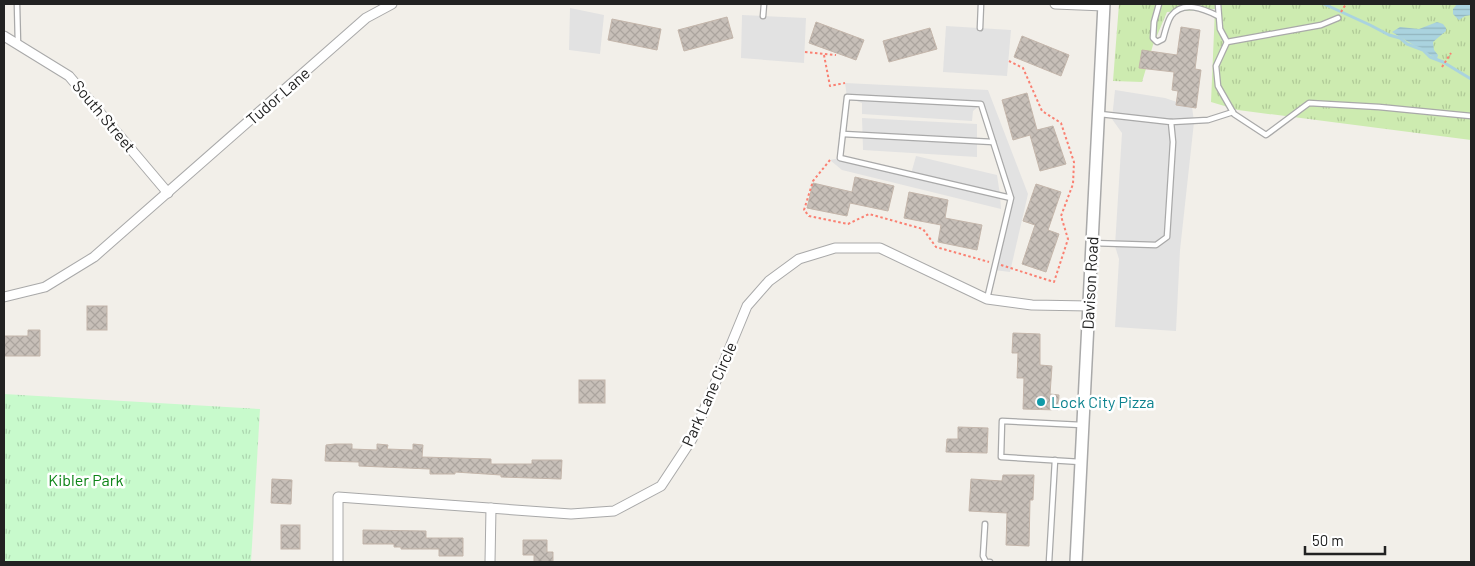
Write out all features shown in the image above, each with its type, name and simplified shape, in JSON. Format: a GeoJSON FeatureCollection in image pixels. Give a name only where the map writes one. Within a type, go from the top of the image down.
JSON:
{"type":"FeatureCollection","features":[{"type":"Feature","properties":{"kind":"street","name":"Tudor Lane"},"geometry":{"type":"LineString","coordinates":[[4,296],[45,287],[94,257],[366,18],[392,4]]}},
{"type":"Feature","properties":{"kind":"street"},"geometry":{"type":"LineString","coordinates":[[1055,4],[1104,5]]}},
{"type":"Feature","properties":{"kind":"street","name":"Davison Road"},"geometry":{"type":"LineString","coordinates":[[1076,562],[1104,5]]}},
{"type":"Feature","properties":{"kind":"street","name":"South Street"},"geometry":{"type":"LineString","coordinates":[[4,36],[69,76],[168,193]]}},
{"type":"Feature","properties":{"kind":"street","name":"Park Lane Circle"},"geometry":{"type":"LineString","coordinates":[[338,562],[338,497],[571,514],[614,511],[661,486],[692,440],[747,306],[769,282],[799,259],[835,248],[880,248],[987,299],[1032,305],[1089,306]]}},
{"type":"Feature","properties":{"kind":"street"},"geometry":{"type":"LineString","coordinates":[[490,508],[490,562]]}},
{"type":"Feature","properties":{"kind":"lane"},"geometry":{"type":"LineString","coordinates":[[17,4],[18,45]]}},
{"type":"Feature","properties":{"kind":"lane"},"geometry":{"type":"LineString","coordinates":[[763,16],[764,4]]}},
{"type":"Feature","properties":{"kind":"lane"},"geometry":{"type":"LineString","coordinates":[[980,28],[981,4]]}},
{"type":"Feature","properties":{"kind":"lane"},"geometry":{"type":"LineString","coordinates":[[1159,4],[1154,22],[1154,38],[1157,42],[1163,39],[1171,16],[1179,8],[1196,6],[1218,16]]}},
{"type":"Feature","properties":{"kind":"lane"},"geometry":{"type":"LineString","coordinates":[[1218,4],[1220,29],[1226,42],[1216,66],[1218,86],[1233,112],[1266,135],[1309,104],[1380,107],[1471,116]]}},
{"type":"Feature","properties":{"kind":"lane"},"geometry":{"type":"LineString","coordinates":[[1226,42],[1321,25],[1338,18]]}},
{"type":"Feature","properties":{"kind":"lane"},"geometry":{"type":"LineString","coordinates":[[987,299],[1011,198],[981,104],[847,97],[840,158],[1011,198]]}},
{"type":"Feature","properties":{"kind":"lane"},"geometry":{"type":"LineString","coordinates":[[1099,114],[1171,122],[1208,120],[1233,112]]}},
{"type":"Feature","properties":{"kind":"lane"},"geometry":{"type":"LineString","coordinates":[[1092,243],[1156,246],[1167,236],[1173,142],[1171,122]]}},
{"type":"Feature","properties":{"kind":"lane"},"geometry":{"type":"LineString","coordinates":[[843,134],[993,142]]}},
{"type":"Feature","properties":{"kind":"lane"},"geometry":{"type":"LineString","coordinates":[[1082,462],[1001,457],[1002,421],[1083,426]]}},
{"type":"Feature","properties":{"kind":"lane"},"geometry":{"type":"LineString","coordinates":[[1049,562],[1055,460]]}},
{"type":"Feature","properties":{"kind":"lane"},"geometry":{"type":"LineString","coordinates":[[984,524],[983,556],[986,562],[990,562]]}},
{"type":"Feature","properties":{"kind":"path"},"geometry":{"type":"LineString","coordinates":[[805,52],[836,55]]}},
{"type":"Feature","properties":{"kind":"path"},"geometry":{"type":"LineString","coordinates":[[1442,67],[1451,53]]}},
{"type":"Feature","properties":{"kind":"path"},"geometry":{"type":"LineString","coordinates":[[824,55],[830,86],[845,83]]}},
{"type":"Feature","properties":{"kind":"path"},"geometry":{"type":"LineString","coordinates":[[830,160],[813,181],[804,210],[809,216],[848,224],[869,214],[923,229],[936,247],[1054,282],[1068,239],[1061,216],[1073,184],[1074,162],[1062,123],[1042,111],[1024,68],[1009,61]]}},
{"type":"Feature","properties":{"kind":"green space"},"geometry":{"type":"Polygon","coordinates":[[[1119,4],[1471,4],[1471,140],[1238,110],[1211,102],[1215,9],[1167,12],[1153,45],[1142,82],[1113,81],[1119,4]]]}},
{"type":"Feature","properties":{"kind":"green space","name":"Kibler Park"},"geometry":{"type":"Polygon","coordinates":[[[4,394],[260,409],[251,562],[4,562],[4,394]]]}},
{"type":"Feature","properties":{"kind":"shaded area"},"geometry":{"type":"Polygon","coordinates":[[[570,8],[604,15],[600,54],[569,50],[570,8]]]}},
{"type":"Feature","properties":{"kind":"shaded area"},"geometry":{"type":"Polygon","coordinates":[[[742,15],[806,18],[804,63],[741,58],[742,15]]]}},
{"type":"Feature","properties":{"kind":"shaded area"},"geometry":{"type":"Polygon","coordinates":[[[946,26],[1011,30],[1007,76],[943,72],[946,26]]]}},
{"type":"Feature","properties":{"kind":"shaded area"},"geometry":{"type":"Polygon","coordinates":[[[845,83],[988,90],[1028,194],[1010,272],[994,270],[1011,198],[980,105],[973,111],[972,121],[862,114],[862,103],[847,97],[845,83]]]}},
{"type":"Feature","properties":{"kind":"shaded area"},"geometry":{"type":"Polygon","coordinates":[[[1115,90],[1165,98],[1192,107],[1194,122],[1180,250],[1176,331],[1115,327],[1119,259],[1115,246],[1122,133],[1112,119],[1115,90]]]}},
{"type":"Feature","properties":{"kind":"shaded area"},"geometry":{"type":"Polygon","coordinates":[[[862,118],[977,124],[977,157],[863,150],[862,118]]]}},
{"type":"Feature","properties":{"kind":"shaded area"},"geometry":{"type":"Polygon","coordinates":[[[916,156],[997,175],[1001,209],[842,170],[830,160],[840,158],[911,174],[916,156]]]}},
{"type":"Feature","properties":{"kind":"water"},"geometry":{"type":"Polygon","coordinates":[[[1457,4],[1471,4],[1471,15],[1459,20],[1453,14],[1453,9],[1457,4]]]}},
{"type":"Feature","properties":{"kind":"water"},"geometry":{"type":"Polygon","coordinates":[[[1437,22],[1443,24],[1446,31],[1433,42],[1434,50],[1438,55],[1437,59],[1392,32],[1400,27],[1419,29],[1437,22]]]}},
{"type":"Feature","properties":{"kind":"building"},"geometry":{"type":"Polygon","coordinates":[[[727,17],[733,38],[684,51],[678,30],[727,17]]]}},
{"type":"Feature","properties":{"kind":"building"},"geometry":{"type":"Polygon","coordinates":[[[612,19],[661,29],[657,50],[608,40],[612,19]]]}},
{"type":"Feature","properties":{"kind":"building"},"geometry":{"type":"Polygon","coordinates":[[[816,22],[864,40],[856,60],[809,43],[816,22]]]}},
{"type":"Feature","properties":{"kind":"building"},"geometry":{"type":"Polygon","coordinates":[[[1181,27],[1200,30],[1195,69],[1201,70],[1196,108],[1176,105],[1178,91],[1172,90],[1174,72],[1139,68],[1142,50],[1177,55],[1181,27]]]}},
{"type":"Feature","properties":{"kind":"building"},"geometry":{"type":"Polygon","coordinates":[[[930,28],[937,49],[889,62],[883,41],[930,28]]]}},
{"type":"Feature","properties":{"kind":"building"},"geometry":{"type":"Polygon","coordinates":[[[1022,36],[1069,55],[1061,76],[1014,57],[1022,36]]]}},
{"type":"Feature","properties":{"kind":"building"},"geometry":{"type":"Polygon","coordinates":[[[1027,93],[1037,130],[1053,126],[1066,164],[1040,171],[1030,135],[1013,140],[1002,100],[1027,93]]]}},
{"type":"Feature","properties":{"kind":"building"},"geometry":{"type":"Polygon","coordinates":[[[855,177],[894,186],[888,211],[850,203],[847,216],[807,208],[813,183],[852,192],[855,177]]]}},
{"type":"Feature","properties":{"kind":"building"},"geometry":{"type":"Polygon","coordinates":[[[1036,184],[1061,192],[1048,230],[1059,234],[1046,272],[1022,264],[1035,225],[1023,221],[1036,184]]]}},
{"type":"Feature","properties":{"kind":"building"},"geometry":{"type":"Polygon","coordinates":[[[909,192],[948,200],[945,218],[982,225],[977,250],[938,242],[941,225],[904,218],[909,192]]]}},
{"type":"Feature","properties":{"kind":"building"},"geometry":{"type":"Polygon","coordinates":[[[87,306],[107,306],[107,330],[87,330],[87,306]]]}},
{"type":"Feature","properties":{"kind":"building"},"geometry":{"type":"Polygon","coordinates":[[[28,330],[40,330],[40,356],[4,356],[4,336],[28,336],[28,330]]]}},
{"type":"Feature","properties":{"kind":"building"},"geometry":{"type":"Polygon","coordinates":[[[1013,333],[1040,334],[1040,365],[1052,366],[1050,394],[1059,395],[1058,410],[1023,409],[1024,378],[1017,378],[1018,353],[1012,353],[1013,333]]]}},
{"type":"Feature","properties":{"kind":"building"},"geometry":{"type":"Polygon","coordinates":[[[579,380],[605,380],[605,403],[579,403],[579,380]]]}},
{"type":"Feature","properties":{"kind":"building"},"geometry":{"type":"Polygon","coordinates":[[[958,427],[988,428],[987,453],[946,452],[947,439],[958,439],[958,427]]]}},
{"type":"Feature","properties":{"kind":"building"},"geometry":{"type":"Polygon","coordinates":[[[352,444],[352,449],[377,450],[377,444],[388,445],[387,449],[413,450],[413,444],[423,445],[422,457],[491,459],[491,464],[532,464],[532,460],[562,460],[561,479],[501,477],[501,475],[455,472],[455,474],[430,474],[430,469],[359,466],[359,462],[325,461],[326,445],[352,444]]]}},
{"type":"Feature","properties":{"kind":"building"},"geometry":{"type":"Polygon","coordinates":[[[1003,475],[1034,475],[1033,500],[1030,500],[1029,546],[1006,545],[1007,513],[969,511],[971,479],[1002,481],[1003,475]]]}},
{"type":"Feature","properties":{"kind":"building"},"geometry":{"type":"Polygon","coordinates":[[[272,479],[292,480],[291,504],[271,503],[272,479]]]}},
{"type":"Feature","properties":{"kind":"building"},"geometry":{"type":"Polygon","coordinates":[[[281,525],[300,525],[300,549],[281,549],[281,525]]]}},
{"type":"Feature","properties":{"kind":"building"},"geometry":{"type":"Polygon","coordinates":[[[363,530],[426,531],[426,538],[463,538],[463,556],[439,556],[439,549],[401,549],[401,547],[394,547],[394,544],[363,544],[363,530]]]}},
{"type":"Feature","properties":{"kind":"building"},"geometry":{"type":"Polygon","coordinates":[[[523,540],[547,540],[547,552],[553,552],[553,562],[534,562],[534,555],[523,555],[523,540]]]}},
{"type":"Feature","properties":{"kind":"waterway"},"geometry":{"type":"LineString","coordinates":[[1324,4],[1389,35],[1400,38],[1407,44],[1423,50],[1430,57],[1443,62],[1471,79]]}},
{"type":"Feature","properties":{"kind":"place","name":"Lock City Pizza"},"geometry":{"type":"Point","coordinates":[1041,402]}}]}
